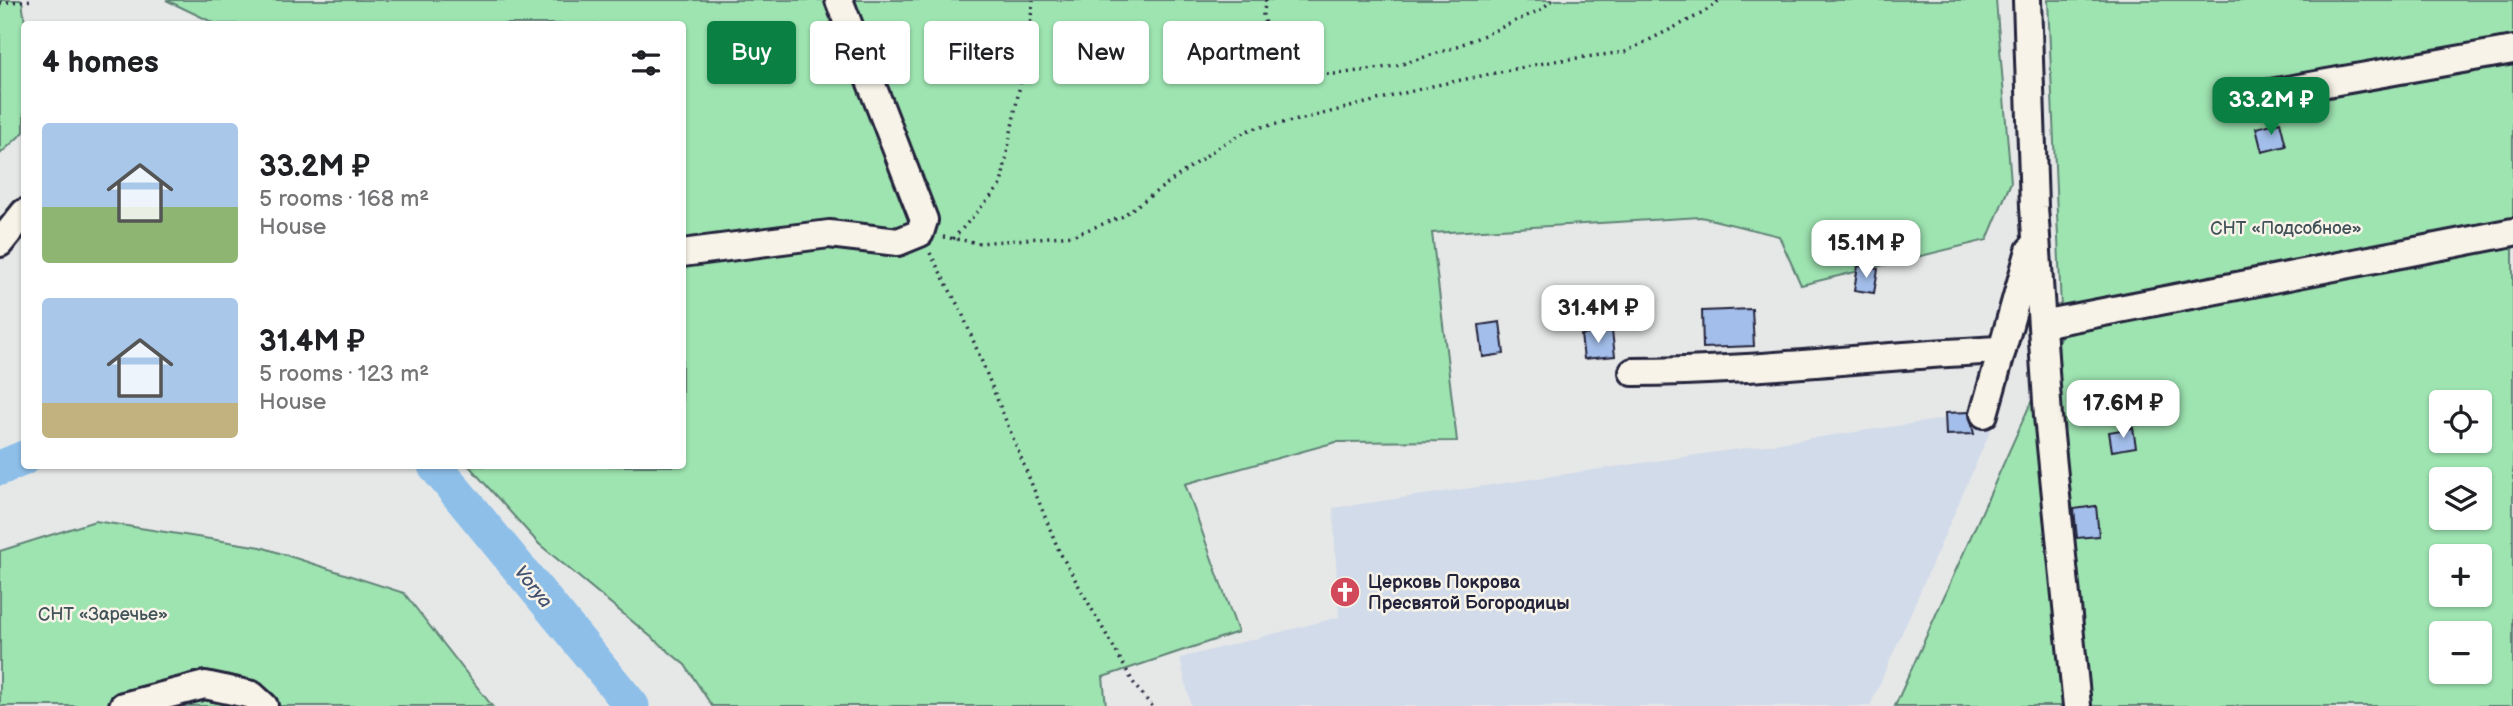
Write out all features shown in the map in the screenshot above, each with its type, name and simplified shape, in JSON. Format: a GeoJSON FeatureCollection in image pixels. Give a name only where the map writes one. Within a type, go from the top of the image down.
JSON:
{"type":"FeatureCollection","features":[{"type":"Feature","properties":{"kind":"street"},"geometry":{"type":"LineString","coordinates":[[686,252],[830,234],[898,242],[920,233],[924,220],[839,0]]}},
{"type":"Feature","properties":{"kind":"street"},"geometry":{"type":"LineString","coordinates":[[2027,0],[2035,232],[2048,416],[2077,706]]}},
{"type":"Feature","properties":{"kind":"street"},"geometry":{"type":"LineString","coordinates":[[2231,100],[2513,50]]}},
{"type":"Feature","properties":{"kind":"street"},"geometry":{"type":"LineString","coordinates":[[0,243],[21,217]]}},
{"type":"Feature","properties":{"kind":"street"},"geometry":{"type":"LineString","coordinates":[[1984,414],[2035,232]]}},
{"type":"Feature","properties":{"kind":"street"},"geometry":{"type":"LineString","coordinates":[[2042,324],[2513,232]]}},
{"type":"Feature","properties":{"kind":"street"},"geometry":{"type":"LineString","coordinates":[[1633,372],[1702,372],[2002,350]]}},
{"type":"Feature","properties":{"kind":"street"},"geometry":{"type":"LineString","coordinates":[[123,706],[205,685],[228,699],[252,695],[264,706]]}},
{"type":"Feature","properties":{"kind":"path"},"geometry":{"type":"LineString","coordinates":[[0,3],[33,0]]}},
{"type":"Feature","properties":{"kind":"path"},"geometry":{"type":"LineString","coordinates":[[953,239],[1001,185],[1028,42],[1033,0]]}},
{"type":"Feature","properties":{"kind":"path"},"geometry":{"type":"LineString","coordinates":[[1266,0],[1263,15],[1272,58],[1296,75],[1337,74],[1396,66],[1487,34],[1540,10],[1553,0]]}},
{"type":"Feature","properties":{"kind":"path"},"geometry":{"type":"LineString","coordinates":[[920,233],[980,243],[1074,235],[1121,217],[1221,145],[1251,128],[1303,119],[1554,61],[1625,52],[1703,13],[1720,0]]}},
{"type":"Feature","properties":{"kind":"path"},"geometry":{"type":"LineString","coordinates":[[920,233],[962,313],[1059,551],[1136,687],[1152,706]]}},
{"type":"Feature","properties":{"kind":"shaded area"},"geometry":{"type":"Polygon","coordinates":[[[1999,411],[1870,706],[1191,706],[1180,658],[1339,617],[1333,508],[1999,411]]]}},
{"type":"Feature","properties":{"kind":"green space"},"geometry":{"type":"Polygon","coordinates":[[[0,0],[22,0],[25,21],[21,21],[21,135],[0,154],[0,0]]]}},
{"type":"Feature","properties":{"kind":"green space"},"geometry":{"type":"Polygon","coordinates":[[[166,0],[1996,0],[2011,182],[1987,240],[1801,285],[1779,236],[1701,217],[1432,233],[1457,441],[1336,442],[1185,484],[1238,632],[1103,677],[1106,706],[712,706],[685,665],[539,544],[472,469],[686,469],[686,21],[210,21],[166,0]]]}},
{"type":"Feature","properties":{"kind":"green space","name":"СНТ «Подсобное»"},"geometry":{"type":"Polygon","coordinates":[[[2048,0],[2513,0],[2513,706],[1895,706],[2062,333],[2048,0]]]}},
{"type":"Feature","properties":{"kind":"green space","name":"СНТ «Заречье»"},"geometry":{"type":"Polygon","coordinates":[[[95,521],[261,547],[404,593],[492,706],[0,706],[0,551],[95,521]]]}},
{"type":"Feature","properties":{"kind":"building"},"geometry":{"type":"Polygon","coordinates":[[[2280,122],[2286,146],[2262,152],[2256,128],[2280,122]]]}},
{"type":"Feature","properties":{"kind":"building"},"geometry":{"type":"Polygon","coordinates":[[[1858,266],[1878,269],[1874,293],[1854,290],[1858,266]]]}},
{"type":"Feature","properties":{"kind":"building"},"geometry":{"type":"Polygon","coordinates":[[[1752,309],[1754,346],[1703,348],[1702,311],[1752,309]]]}},
{"type":"Feature","properties":{"kind":"building"},"geometry":{"type":"Polygon","coordinates":[[[1500,322],[1504,354],[1483,357],[1479,325],[1500,322]]]}},
{"type":"Feature","properties":{"kind":"building"},"geometry":{"type":"Polygon","coordinates":[[[1612,331],[1615,356],[1584,359],[1581,335],[1612,331]]]}},
{"type":"Feature","properties":{"kind":"building"},"geometry":{"type":"Polygon","coordinates":[[[1969,412],[1974,434],[1946,435],[1945,413],[1969,412]]]}},
{"type":"Feature","properties":{"kind":"building"},"geometry":{"type":"Polygon","coordinates":[[[2133,428],[2136,447],[2112,451],[2109,432],[2133,428]]]}},
{"type":"Feature","properties":{"kind":"building"},"geometry":{"type":"Polygon","coordinates":[[[2096,506],[2099,536],[2077,538],[2074,509],[2096,506]]]}},
{"type":"Feature","properties":{"kind":"waterway","name":"Vorya"},"geometry":{"type":"LineString","coordinates":[[0,468],[21,459]]}},
{"type":"Feature","properties":{"kind":"waterway","name":"Vorya"},"geometry":{"type":"LineString","coordinates":[[437,469],[632,706]]}},
{"type":"Feature","properties":{"kind":"place","name":"Церковь Покрова Пресвятой Богородицы"},"geometry":{"type":"Point","coordinates":[1345,592]}}]}
